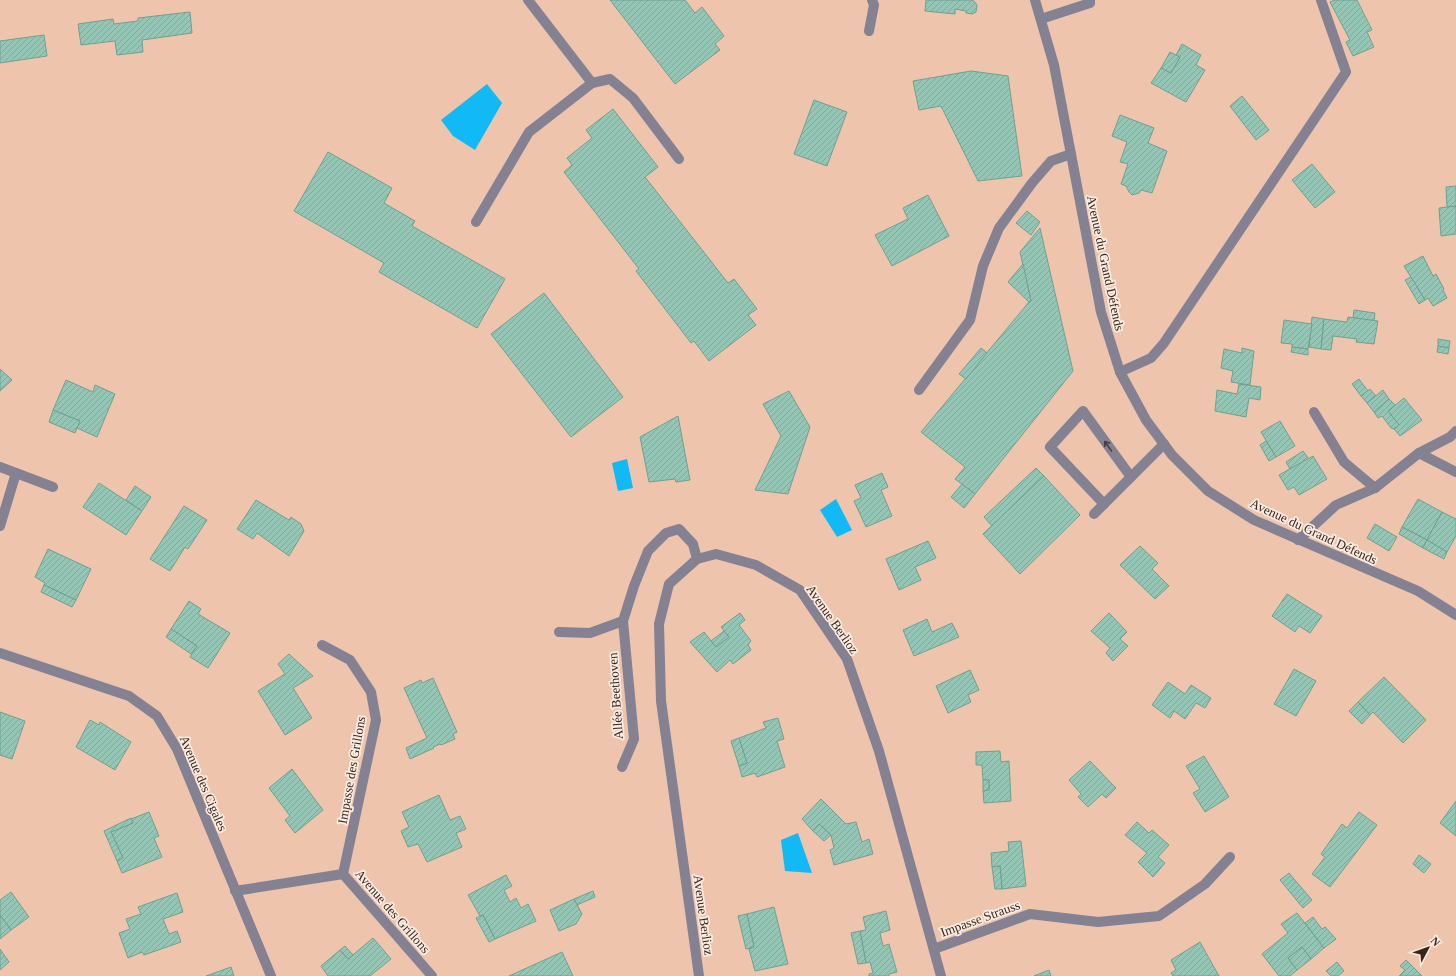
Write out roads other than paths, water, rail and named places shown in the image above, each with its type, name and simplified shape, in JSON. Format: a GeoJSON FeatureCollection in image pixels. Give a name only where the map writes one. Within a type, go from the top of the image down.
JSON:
{"type":"FeatureCollection","features":[{"type":"Feature","properties":{"kind":"street"},"geometry":{"type":"LineString","coordinates":[[528,0],[592,83]]}},
{"type":"Feature","properties":{"kind":"street"},"geometry":{"type":"LineString","coordinates":[[869,31],[874,5],[872,0]]}},
{"type":"Feature","properties":{"kind":"street","name":"Avenue du Grand Défends"},"geometry":{"type":"LineString","coordinates":[[1035,0],[1054,65],[1101,312],[1120,372],[1146,420],[1172,455],[1208,491],[1254,520],[1418,591],[1456,614]]}},
{"type":"Feature","properties":{"kind":"street"},"geometry":{"type":"LineString","coordinates":[[1041,19],[1090,3],[1090,0]]}},
{"type":"Feature","properties":{"kind":"street"},"geometry":{"type":"LineString","coordinates":[[1120,372],[1151,358],[1164,343],[1346,72],[1321,0]]}},
{"type":"Feature","properties":{"kind":"street"},"geometry":{"type":"LineString","coordinates":[[476,222],[530,132],[592,83],[610,79],[634,98],[678,159]]}},
{"type":"Feature","properties":{"kind":"street"},"geometry":{"type":"LineString","coordinates":[[919,390],[970,320],[983,266],[999,228],[1032,183],[1051,162],[1071,154]]}},
{"type":"Feature","properties":{"kind":"street"},"geometry":{"type":"LineString","coordinates":[[1104,504],[1050,446],[1083,410],[1131,477]]}},
{"type":"Feature","properties":{"kind":"street"},"geometry":{"type":"LineString","coordinates":[[1314,412],[1344,462],[1375,488]]}},
{"type":"Feature","properties":{"kind":"street"},"geometry":{"type":"LineString","coordinates":[[1298,540],[1336,505],[1375,488],[1419,453],[1450,437],[1456,431]]}},
{"type":"Feature","properties":{"kind":"street"},"geometry":{"type":"LineString","coordinates":[[1094,514],[1164,444]]}},
{"type":"Feature","properties":{"kind":"street"},"geometry":{"type":"LineString","coordinates":[[1419,453],[1456,472]]}},
{"type":"Feature","properties":{"kind":"street"},"geometry":{"type":"LineString","coordinates":[[0,467],[53,487]]}},
{"type":"Feature","properties":{"kind":"street"},"geometry":{"type":"LineString","coordinates":[[0,526],[16,473]]}},
{"type":"Feature","properties":{"kind":"street","name":"Allée Beethoven"},"geometry":{"type":"LineString","coordinates":[[622,767],[634,739],[623,621],[634,586],[648,551],[666,534],[679,529],[693,544],[697,559]]}},
{"type":"Feature","properties":{"kind":"street","name":"Avenue Berlioz"},"geometry":{"type":"LineString","coordinates":[[699,976],[661,701],[660,624],[669,584],[697,559],[716,554],[756,565],[800,590],[847,659],[879,751],[941,976]]}},
{"type":"Feature","properties":{"kind":"street"},"geometry":{"type":"LineString","coordinates":[[559,632],[590,633],[623,621]]}},
{"type":"Feature","properties":{"kind":"street","name":"Impasse des Grillons"},"geometry":{"type":"LineString","coordinates":[[322,645],[350,660],[371,692],[376,720],[344,874]]}},
{"type":"Feature","properties":{"kind":"street","name":"Avenue des Cigales"},"geometry":{"type":"LineString","coordinates":[[0,653],[129,696],[157,716],[177,749],[271,976]]}},
{"type":"Feature","properties":{"kind":"street","name":"Impasse Strauss"},"geometry":{"type":"LineString","coordinates":[[934,949],[1030,914],[1098,922],[1159,916],[1205,884],[1230,857]]}},
{"type":"Feature","properties":{"kind":"street","name":"Avenue des Grillons"},"geometry":{"type":"LineString","coordinates":[[235,891],[344,874],[432,976]]}},
{"type":"Feature","properties":{"kind":"water"},"geometry":{"type":"Polygon","coordinates":[[[487,84],[502,103],[475,150],[453,136],[441,120],[487,84]]]}},
{"type":"Feature","properties":{"kind":"water"},"geometry":{"type":"Polygon","coordinates":[[[627,459],[633,488],[618,491],[612,463],[627,459]]]}},
{"type":"Feature","properties":{"kind":"water"},"geometry":{"type":"Polygon","coordinates":[[[836,499],[852,530],[837,537],[820,510],[836,499]]]}},
{"type":"Feature","properties":{"kind":"water"},"geometry":{"type":"Polygon","coordinates":[[[798,833],[812,873],[785,871],[781,840],[798,833]]]}}]}
